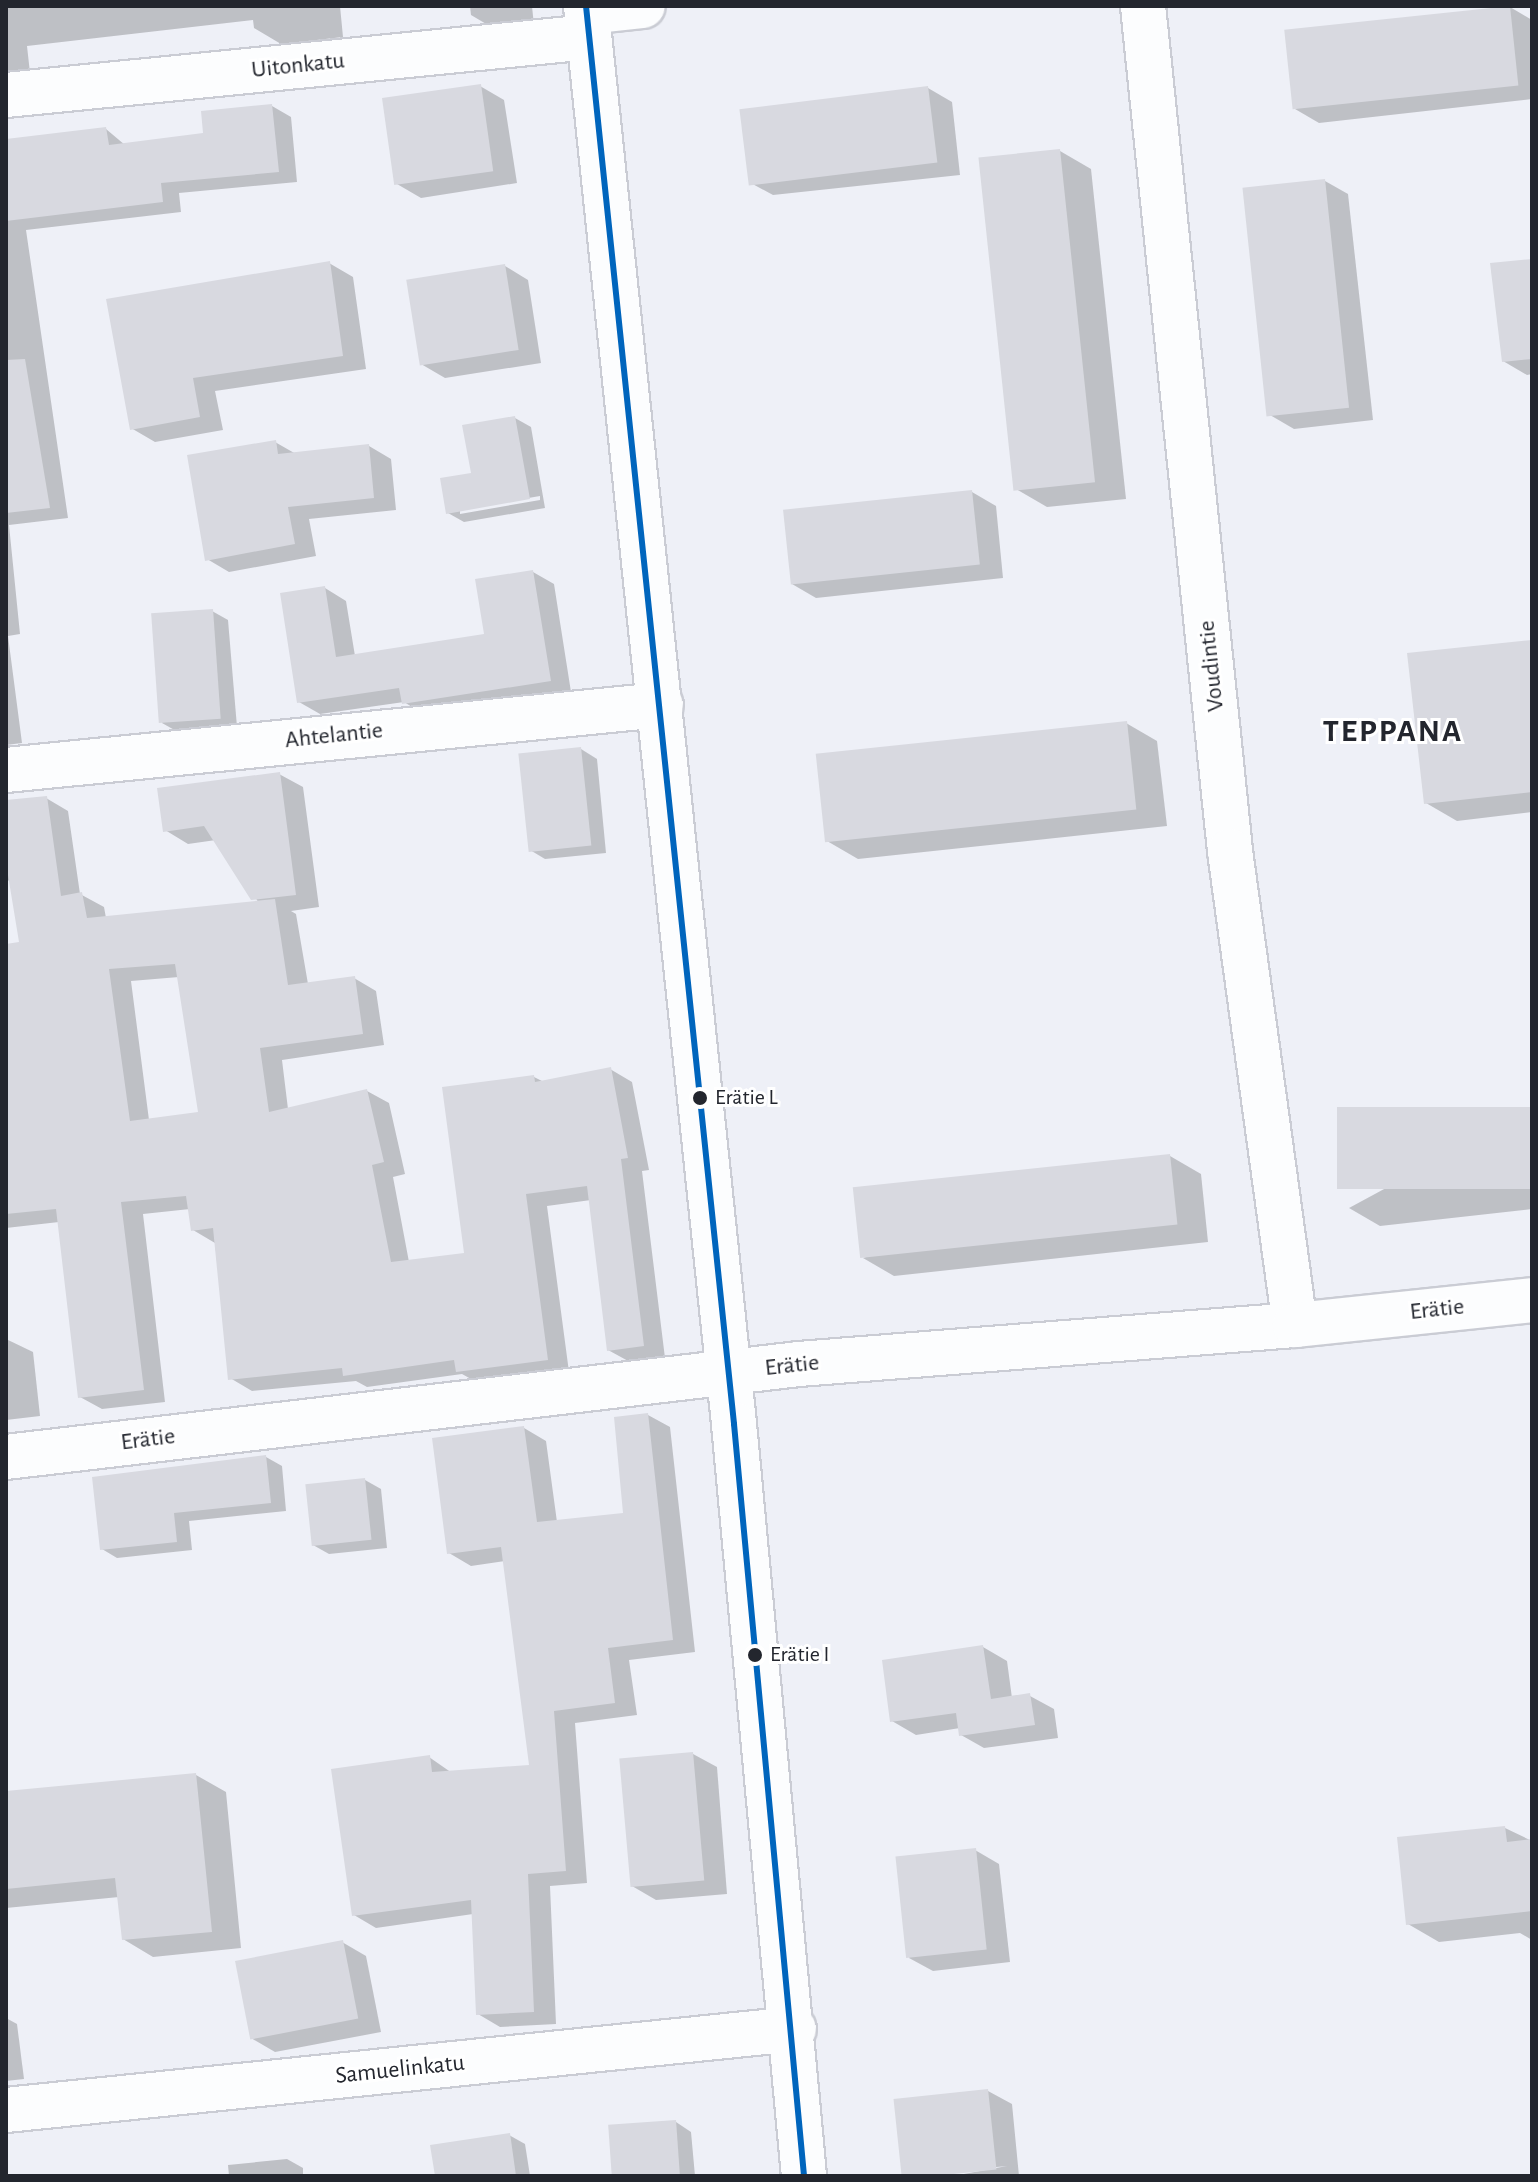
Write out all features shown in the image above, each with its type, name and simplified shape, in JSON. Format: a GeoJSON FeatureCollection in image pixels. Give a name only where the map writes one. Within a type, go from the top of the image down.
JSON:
{"type":"FeatureCollection","features":[{"type":"Feature","properties":{"kind":"street","name":"Uitonkatu"},"geometry":{"type":"LineString","coordinates":[[6,95],[587,18],[643,6]]}},
{"type":"Feature","properties":{"kind":"street","name":"Voudintie"},"geometry":{"type":"LineString","coordinates":[[1143,6],[1230,851],[1295,1325]]}},
{"type":"Feature","properties":{"kind":"street"},"geometry":{"type":"LineString","coordinates":[[587,18],[661,705],[794,2029],[804,2176]]}},
{"type":"Feature","properties":{"kind":"street","name":"Ahtelantie"},"geometry":{"type":"LineString","coordinates":[[6,770],[661,705]]}},
{"type":"Feature","properties":{"kind":"street","name":"Erätie"},"geometry":{"type":"LineString","coordinates":[[6,1457],[728,1373],[1295,1325],[1532,1300]]}},
{"type":"Feature","properties":{"kind":"street","name":"Samuelinkatu"},"geometry":{"type":"LineString","coordinates":[[6,2110],[794,2029]]}},
{"type":"Feature","properties":{"kind":"building"},"geometry":{"type":"Polygon","coordinates":[[[1510,6],[1518,86],[1293,109],[1284,30],[1510,6]]]}},
{"type":"Feature","properties":{"kind":"building"},"geometry":{"type":"Polygon","coordinates":[[[481,84],[493,171],[394,185],[382,98],[481,84]]]}},
{"type":"Feature","properties":{"kind":"building"},"geometry":{"type":"Polygon","coordinates":[[[928,86],[937,162],[749,186],[739,109],[928,86]]]}},
{"type":"Feature","properties":{"kind":"building"},"geometry":{"type":"Polygon","coordinates":[[[272,104],[279,172],[161,183],[163,202],[6,221],[6,139],[106,127],[109,145],[203,133],[201,111],[272,104]]]}},
{"type":"Feature","properties":{"kind":"building"},"geometry":{"type":"Polygon","coordinates":[[[1060,149],[1095,482],[1013,491],[978,158],[1060,149]]]}},
{"type":"Feature","properties":{"kind":"building"},"geometry":{"type":"Polygon","coordinates":[[[1325,179],[1349,408],[1266,416],[1242,188],[1325,179]]]}},
{"type":"Feature","properties":{"kind":"building"},"geometry":{"type":"Polygon","coordinates":[[[1532,259],[1532,359],[1502,362],[1490,263],[1532,259]]]}},
{"type":"Feature","properties":{"kind":"building"},"geometry":{"type":"Polygon","coordinates":[[[330,261],[343,356],[193,378],[200,417],[130,430],[106,299],[330,261]]]}},
{"type":"Feature","properties":{"kind":"building"},"geometry":{"type":"Polygon","coordinates":[[[505,264],[519,350],[420,366],[406,280],[505,264]]]}},
{"type":"Feature","properties":{"kind":"building"},"geometry":{"type":"Polygon","coordinates":[[[25,359],[50,508],[6,513],[6,360],[25,359]]]}},
{"type":"Feature","properties":{"kind":"building"},"geometry":{"type":"Polygon","coordinates":[[[515,416],[530,499],[446,514],[440,478],[471,473],[462,425],[515,416]]]}},
{"type":"Feature","properties":{"kind":"building"},"geometry":{"type":"Polygon","coordinates":[[[276,440],[278,454],[369,444],[374,498],[288,507],[295,544],[205,561],[187,455],[276,440]]]}},
{"type":"Feature","properties":{"kind":"building"},"geometry":{"type":"Polygon","coordinates":[[[972,490],[980,565],[791,584],[783,510],[972,490]]]}},
{"type":"Feature","properties":{"kind":"building"},"geometry":{"type":"Polygon","coordinates":[[[533,570],[551,681],[402,704],[399,688],[297,703],[280,593],[325,586],[336,657],[484,634],[475,579],[533,570]]]}},
{"type":"Feature","properties":{"kind":"building"},"geometry":{"type":"Polygon","coordinates":[[[213,609],[221,719],[159,723],[151,613],[213,609]]]}},
{"type":"Feature","properties":{"kind":"building"},"geometry":{"type":"Polygon","coordinates":[[[1532,640],[1532,792],[1424,804],[1407,653],[1532,640]]]}},
{"type":"Feature","properties":{"kind":"building"},"geometry":{"type":"Polygon","coordinates":[[[1127,721],[1136,810],[825,842],[816,754],[1127,721]]]}},
{"type":"Feature","properties":{"kind":"building"},"geometry":{"type":"Polygon","coordinates":[[[581,747],[591,845],[529,852],[518,754],[581,747]]]}},
{"type":"Feature","properties":{"kind":"building"},"geometry":{"type":"Polygon","coordinates":[[[280,772],[296,895],[251,900],[204,826],[163,832],[157,788],[280,772]]]}},
{"type":"Feature","properties":{"kind":"building"},"geometry":{"type":"Polygon","coordinates":[[[47,796],[61,896],[82,892],[87,918],[275,899],[288,985],[355,976],[363,1034],[260,1048],[269,1112],[367,1089],[384,1162],[372,1165],[391,1262],[464,1253],[442,1087],[534,1075],[535,1082],[611,1067],[628,1158],[621,1159],[644,1346],[607,1351],[587,1186],[526,1194],[548,1360],[456,1372],[454,1360],[343,1376],[342,1368],[228,1380],[213,1228],[191,1231],[186,1196],[121,1202],[144,1390],[78,1398],[56,1209],[6,1214],[6,944],[19,942],[6,863],[6,800],[47,796]],[[175,964],[109,969],[130,1121],[198,1112],[175,964]]]}},
{"type":"Feature","properties":{"kind":"building"},"geometry":{"type":"Polygon","coordinates":[[[1337,1107],[1532,1107],[1532,1189],[1337,1189],[1337,1107]]]}},
{"type":"Feature","properties":{"kind":"building"},"geometry":{"type":"Polygon","coordinates":[[[1170,1154],[1177,1225],[860,1258],[853,1187],[1170,1154]]]}},
{"type":"Feature","properties":{"kind":"building"},"geometry":{"type":"Polygon","coordinates":[[[648,1413],[673,1640],[608,1648],[615,1703],[554,1711],[566,1871],[528,1874],[534,2012],[476,2015],[471,1900],[352,1916],[331,1769],[430,1755],[432,1772],[529,1765],[501,1547],[447,1554],[432,1438],[524,1426],[537,1522],[623,1513],[614,1417],[648,1413]]]}},
{"type":"Feature","properties":{"kind":"building"},"geometry":{"type":"Polygon","coordinates":[[[266,1455],[271,1503],[174,1513],[177,1542],[100,1550],[92,1477],[266,1455]]]}},
{"type":"Feature","properties":{"kind":"building"},"geometry":{"type":"Polygon","coordinates":[[[365,1478],[371,1540],[312,1546],[305,1484],[365,1478]]]}},
{"type":"Feature","properties":{"kind":"building"},"geometry":{"type":"Polygon","coordinates":[[[983,1645],[991,1699],[1030,1693],[1035,1725],[959,1736],[956,1713],[890,1722],[882,1660],[983,1645]]]}},
{"type":"Feature","properties":{"kind":"building"},"geometry":{"type":"Polygon","coordinates":[[[693,1752],[704,1881],[631,1887],[619,1758],[693,1752]]]}},
{"type":"Feature","properties":{"kind":"building"},"geometry":{"type":"Polygon","coordinates":[[[196,1773],[212,1932],[122,1940],[115,1878],[6,1889],[6,1791],[196,1773]]]}},
{"type":"Feature","properties":{"kind":"building"},"geometry":{"type":"Polygon","coordinates":[[[1505,1826],[1507,1842],[1532,1839],[1532,1911],[1406,1925],[1397,1837],[1505,1826]]]}},
{"type":"Feature","properties":{"kind":"building"},"geometry":{"type":"Polygon","coordinates":[[[976,1848],[987,1949],[906,1958],[895,1856],[976,1848]]]}},
{"type":"Feature","properties":{"kind":"building"},"geometry":{"type":"Polygon","coordinates":[[[343,1940],[358,2019],[250,2040],[235,1961],[343,1940]]]}},
{"type":"Feature","properties":{"kind":"building"},"geometry":{"type":"Polygon","coordinates":[[[988,2089],[996,2170],[902,2176],[894,2099],[988,2089]]]}},
{"type":"Feature","properties":{"kind":"building"},"geometry":{"type":"Polygon","coordinates":[[[676,2120],[680,2176],[612,2176],[608,2125],[676,2120]]]}},
{"type":"Feature","properties":{"kind":"building"},"geometry":{"type":"Polygon","coordinates":[[[510,2133],[516,2176],[435,2176],[430,2145],[510,2133]]]}},
{"type":"Feature","properties":{"kind":"transit line"},"geometry":{"type":"LineString","coordinates":[[586,6],[734,1424],[804,2176]]}},
{"type":"Feature","properties":{"kind":"place","name":"Erätie L"},"geometry":{"type":"Point","coordinates":[700,1098]}},
{"type":"Feature","properties":{"kind":"place","name":"Erätie I"},"geometry":{"type":"Point","coordinates":[755,1655]}},
{"type":"Feature","properties":{"kind":"district","name":"TEPPANA"},"geometry":{"type":"Point","coordinates":[1393,731]}}]}
